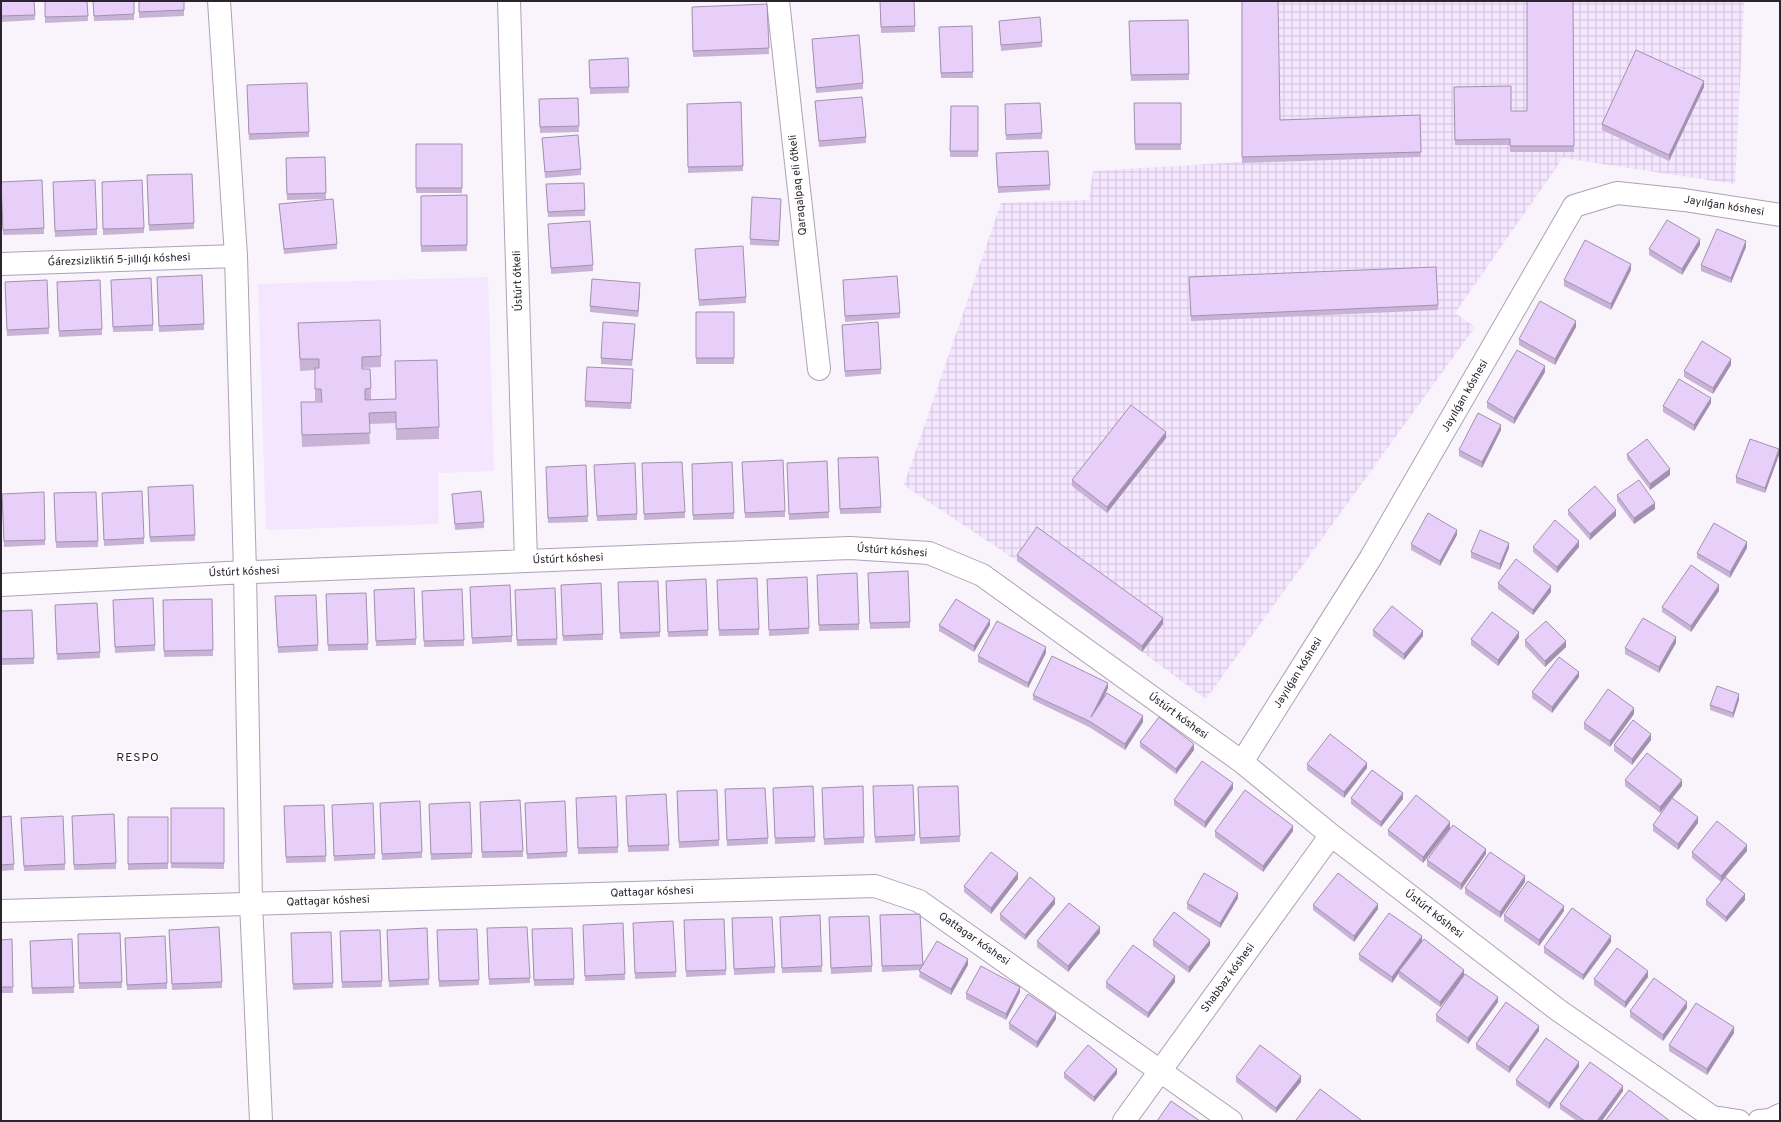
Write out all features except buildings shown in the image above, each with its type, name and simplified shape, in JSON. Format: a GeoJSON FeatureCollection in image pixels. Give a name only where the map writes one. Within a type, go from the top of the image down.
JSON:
{"type":"FeatureCollection","features":[{"type":"Feature","properties":{"kind":"street"},"geometry":{"type":"LineString","coordinates":[[218,1],[236,256],[245,572],[251,903],[261,1121]]}},
{"type":"Feature","properties":{"kind":"street","name":"Ústúrt ótkeli"},"geometry":{"type":"LineString","coordinates":[[509,1],[526,561]]}},
{"type":"Feature","properties":{"kind":"street","name":"Qaraqalpaq eli ótkeli"},"geometry":{"type":"LineString","coordinates":[[778,1],[819,369]]}},
{"type":"Feature","properties":{"kind":"street","name":"Jayılǵan kóshesi"},"geometry":{"type":"LineString","coordinates":[[1242,762],[1370,559],[1574,206],[1617,193],[1684,200],[1780,215]]}},
{"type":"Feature","properties":{"kind":"street","name":"Ǵárezsizliktiń 5-jıllıǵı kóshesi"},"geometry":{"type":"LineString","coordinates":[[1,264],[236,256]]}},
{"type":"Feature","properties":{"kind":"street","name":"Ústúrt kóshesi"},"geometry":{"type":"LineString","coordinates":[[1,585],[245,572],[850,548],[929,553],[982,574],[1242,762],[1331,835],[1558,1010],[1716,1119]]}},
{"type":"Feature","properties":{"kind":"street","name":"Shabbaz kóshesi"},"geometry":{"type":"LineString","coordinates":[[1124,1121],[1331,835]]}},
{"type":"Feature","properties":{"kind":"street","name":"Qattagar kóshesi"},"geometry":{"type":"LineString","coordinates":[[1,911],[875,886],[919,901],[1231,1121]]}},
{"type":"Feature","properties":{"kind":"street"},"geometry":{"type":"LineString","coordinates":[[1759,1121],[1770,1120],[1780,1116]]}},
{"type":"Feature","properties":{"kind":"street"},"geometry":{"type":"LineString","coordinates":[[1716,1119],[1739,1121]]}},
{"type":"Feature","properties":{"kind":"shaded area"},"geometry":{"type":"Polygon","coordinates":[[[1241,1],[1744,1],[1735,184],[1563,158],[1455,313],[1475,327],[1206,699],[1142,652],[1162,624],[1017,561],[904,485],[1001,203],[1089,200],[1093,171],[1242,162],[1241,1]]]}},
{"type":"Feature","properties":{"kind":"shaded area"},"geometry":{"type":"Polygon","coordinates":[[[488,277],[494,471],[438,473],[439,524],[266,530],[258,284],[488,277]]]}},
{"type":"Feature","properties":{"kind":"district","name":"RESPO"},"geometry":{"type":"Point","coordinates":[138,758]}}]}
